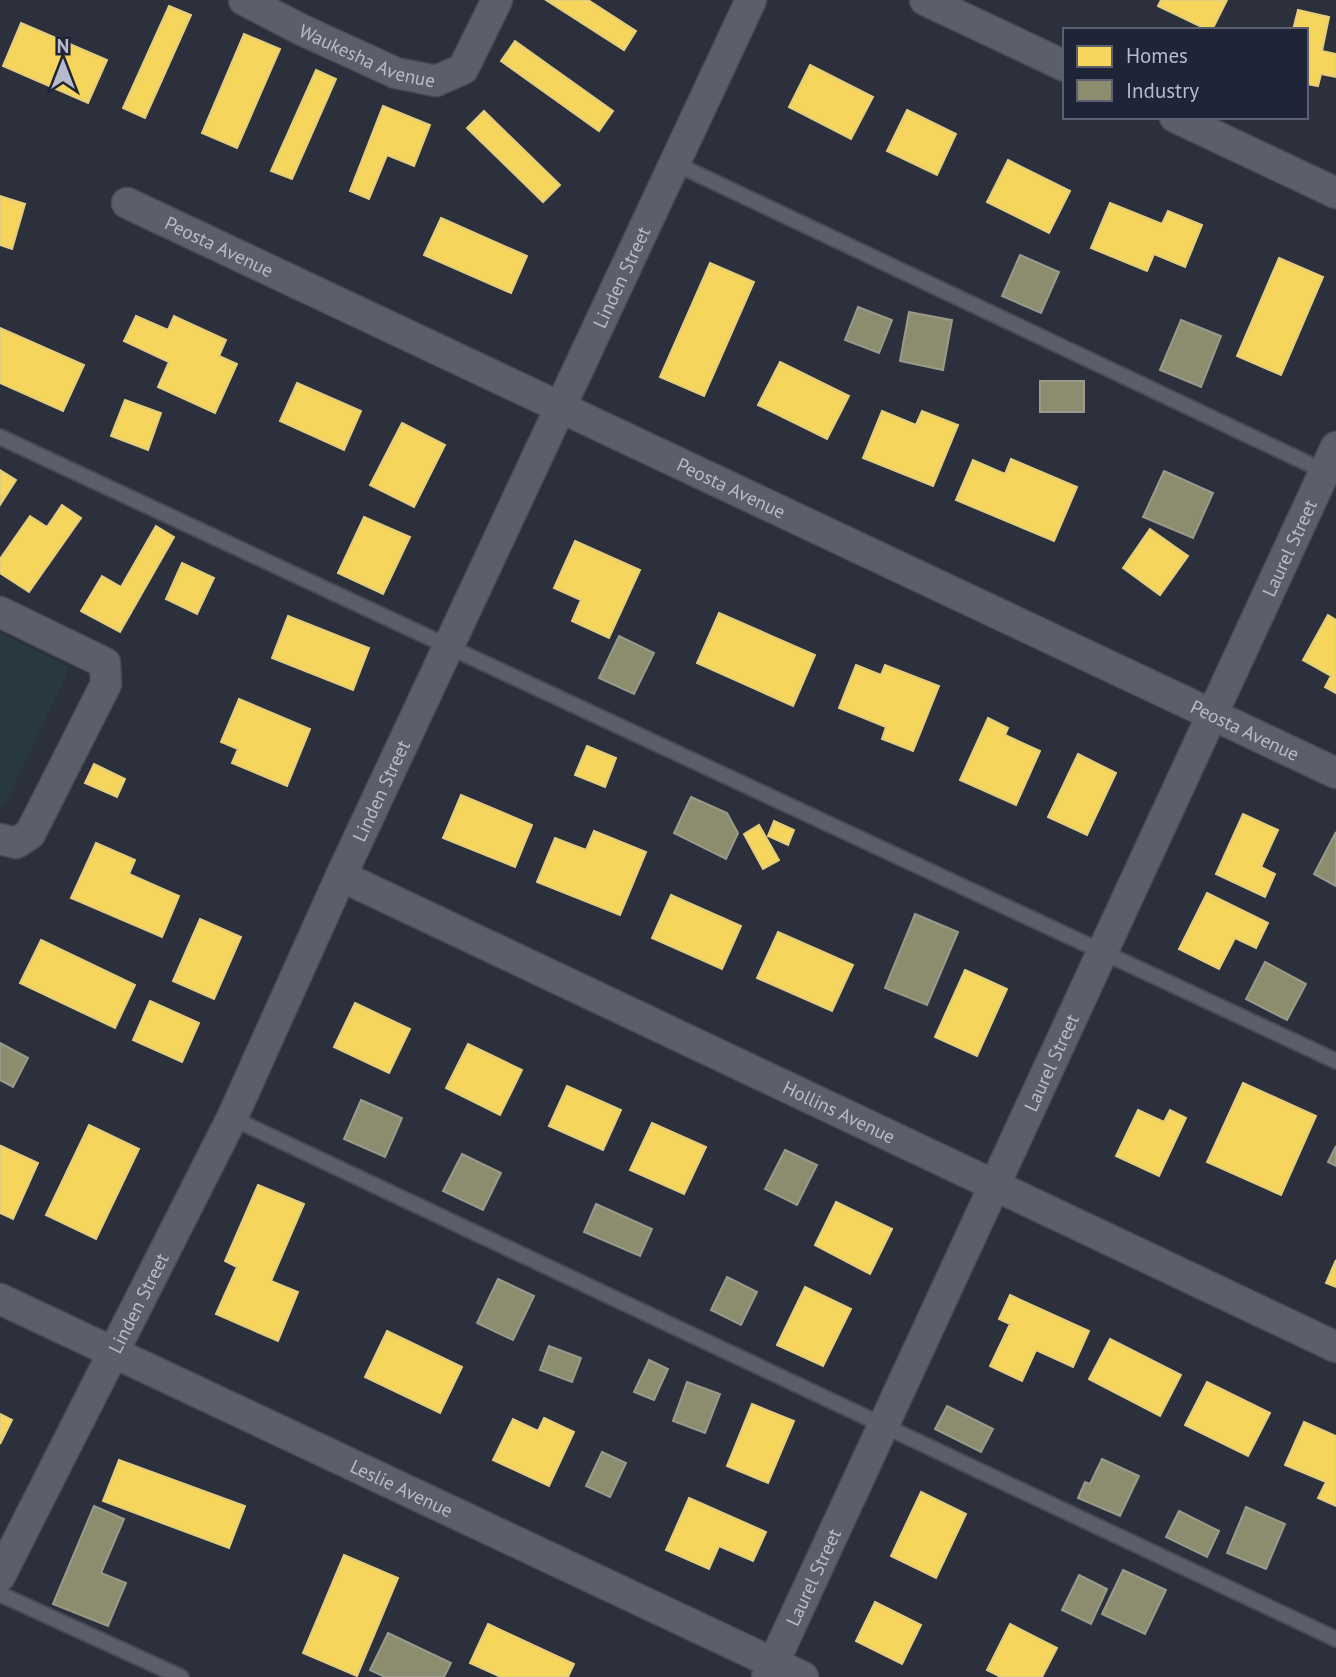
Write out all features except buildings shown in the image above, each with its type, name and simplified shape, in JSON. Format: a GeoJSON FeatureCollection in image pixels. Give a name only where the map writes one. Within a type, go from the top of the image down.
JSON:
{"type":"FeatureCollection","features":[{"type":"Feature","properties":{"kind":"street","name":"Waukesha Avenue"},"geometry":{"type":"LineString","coordinates":[[244,0],[302,30],[397,73],[436,81],[463,69],[497,0]]}},
{"type":"Feature","properties":{"kind":"street","name":"Linden Street"},"geometry":{"type":"LineString","coordinates":[[0,1576],[232,1118],[341,876],[751,0]]}},
{"type":"Feature","properties":{"kind":"street"},"geometry":{"type":"LineString","coordinates":[[925,0],[1063,65]]}},
{"type":"Feature","properties":{"kind":"street"},"geometry":{"type":"LineString","coordinates":[[1179,119],[1336,193]]}},
{"type":"Feature","properties":{"kind":"street","name":"Peosta Avenue"},"geometry":{"type":"LineString","coordinates":[[127,203],[1336,773]]}},
{"type":"Feature","properties":{"kind":"street","name":"Laurel Street"},"geometry":{"type":"LineString","coordinates":[[770,1670],[1210,715],[1332,465]]}},
{"type":"Feature","properties":{"kind":"street"},"geometry":{"type":"LineString","coordinates":[[0,612],[105,663],[106,684],[30,834],[16,843],[0,839]]}},
{"type":"Feature","properties":{"kind":"street","name":"Hollins Avenue"},"geometry":{"type":"LineString","coordinates":[[341,876],[1336,1347]]}},
{"type":"Feature","properties":{"kind":"street","name":"Leslie Avenue"},"geometry":{"type":"LineString","coordinates":[[0,1299],[770,1670],[803,1677]]}},
{"type":"Feature","properties":{"kind":"lane"},"geometry":{"type":"LineString","coordinates":[[674,163],[1332,465]]}},
{"type":"Feature","properties":{"kind":"lane"},"geometry":{"type":"LineString","coordinates":[[0,437],[1336,1061]]}},
{"type":"Feature","properties":{"kind":"lane"},"geometry":{"type":"LineString","coordinates":[[232,1118],[1336,1639]]}},
{"type":"Feature","properties":{"kind":"lane"},"geometry":{"type":"LineString","coordinates":[[0,1594],[165,1674],[181,1677]]}},
{"type":"Feature","properties":{"kind":"shaded area"},"geometry":{"type":"Polygon","coordinates":[[[0,633],[67,666],[67,673],[5,805],[0,807],[0,633]]]}}]}
